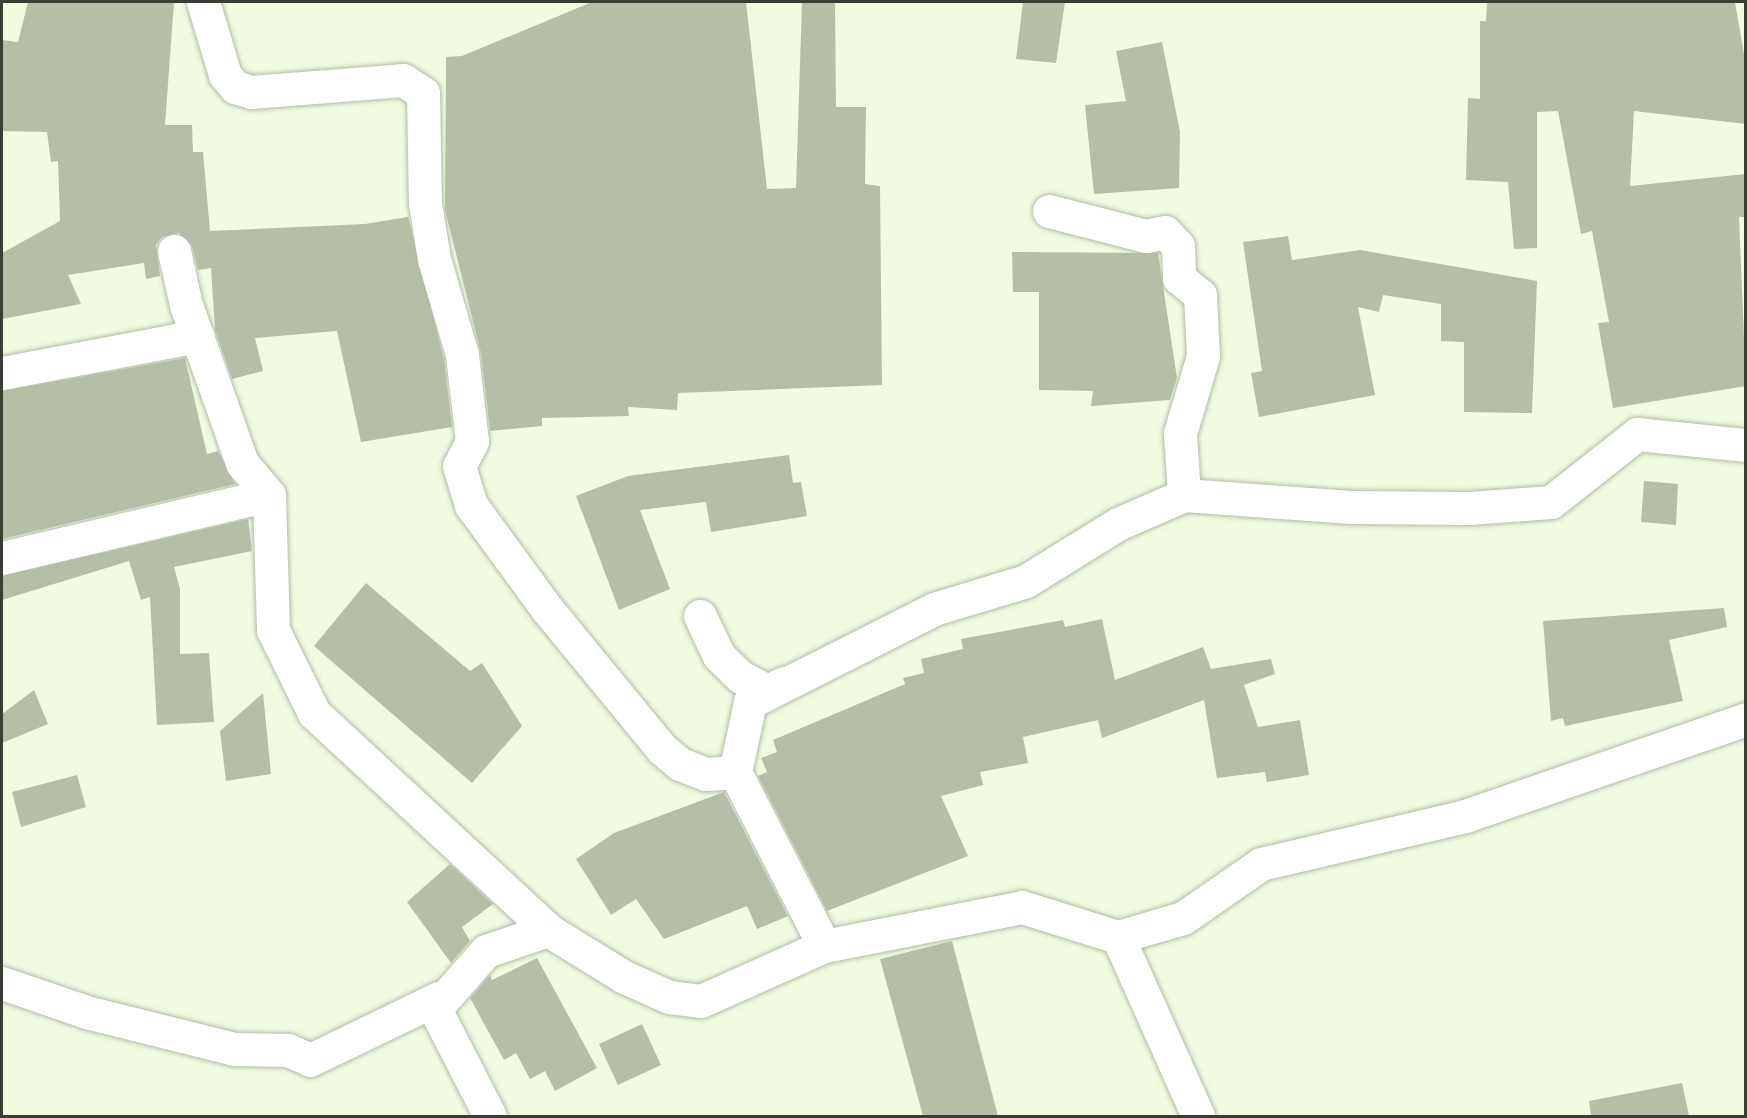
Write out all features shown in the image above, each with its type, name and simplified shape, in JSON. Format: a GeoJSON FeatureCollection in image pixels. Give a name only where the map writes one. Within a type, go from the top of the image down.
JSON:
{"type":"FeatureCollection","features":[{"type":"Feature","properties":{"kind":"street"},"geometry":{"type":"LineString","coordinates":[[203,2],[225,75],[236,87],[251,92],[403,80],[423,93],[425,203],[434,259],[462,355],[472,441],[459,466],[471,505],[547,609],[662,749],[680,764],[706,774],[735,772]]}},
{"type":"Feature","properties":{"kind":"street"},"geometry":{"type":"LineString","coordinates":[[1049,211],[1146,236],[1165,232],[1178,246],[1179,278],[1200,295],[1203,356],[1180,433],[1184,495]]}},
{"type":"Feature","properties":{"kind":"street"},"geometry":{"type":"LineString","coordinates":[[174,251],[198,336],[242,463],[269,495],[273,630],[314,713],[548,930],[624,977],[669,997],[700,1001],[824,946],[1022,907],[1118,937],[1183,918],[1262,864],[1465,816],[1746,719]]}},
{"type":"Feature","properties":{"kind":"street"},"geometry":{"type":"LineString","coordinates":[[2,373],[198,336]]}},
{"type":"Feature","properties":{"kind":"street"},"geometry":{"type":"LineString","coordinates":[[824,946],[735,772],[750,702],[934,609],[1026,581],[1118,524],[1184,495],[1362,507],[1551,502],[1637,434],[1746,445]]}},
{"type":"Feature","properties":{"kind":"street"},"geometry":{"type":"LineString","coordinates":[[2,558],[269,495]]}},
{"type":"Feature","properties":{"kind":"street"},"geometry":{"type":"LineString","coordinates":[[700,616],[719,656],[741,677],[767,691],[848,652]]}},
{"type":"Feature","properties":{"kind":"street"},"geometry":{"type":"LineString","coordinates":[[2,983],[86,1012],[234,1049],[288,1050],[310,1060],[439,998],[486,951],[548,930]]}},
{"type":"Feature","properties":{"kind":"street"},"geometry":{"type":"LineString","coordinates":[[1118,937],[1198,1116]]}},
{"type":"Feature","properties":{"kind":"street"},"geometry":{"type":"LineString","coordinates":[[439,998],[438,1023],[490,1116]]}},
{"type":"Feature","properties":{"kind":"building"},"geometry":{"type":"Polygon","coordinates":[[[28,2],[174,2],[165,125],[192,125],[193,152],[203,152],[210,231],[365,224],[408,217],[444,359],[452,427],[361,442],[337,331],[255,338],[263,371],[232,379],[215,330],[211,268],[198,270],[192,246],[179,233],[162,237],[156,245],[160,276],[146,279],[144,263],[68,275],[81,304],[2,319],[2,253],[60,221],[58,161],[51,162],[47,132],[2,131],[2,40],[18,42],[28,2]]]}},
{"type":"Feature","properties":{"kind":"building"},"geometry":{"type":"Polygon","coordinates":[[[592,2],[746,2],[767,189],[796,188],[802,2],[835,2],[836,107],[866,107],[865,184],[880,186],[882,385],[678,393],[677,410],[628,407],[629,416],[542,418],[542,426],[490,431],[481,353],[445,210],[446,57],[462,56],[592,2]]]}},
{"type":"Feature","properties":{"kind":"building"},"geometry":{"type":"Polygon","coordinates":[[[1023,2],[1065,2],[1056,63],[1016,59],[1023,2]]]}},
{"type":"Feature","properties":{"kind":"building"},"geometry":{"type":"Polygon","coordinates":[[[1487,2],[1735,2],[1746,66],[1746,124],[1634,111],[1630,186],[1746,174],[1746,217],[1739,217],[1746,386],[1613,408],[1598,323],[1609,322],[1592,231],[1581,234],[1558,111],[1537,112],[1537,248],[1514,249],[1508,182],[1466,180],[1468,98],[1480,99],[1480,21],[1486,21],[1487,2]]]}},
{"type":"Feature","properties":{"kind":"building"},"geometry":{"type":"Polygon","coordinates":[[[1162,42],[1180,132],[1179,188],[1094,194],[1085,105],[1126,101],[1116,51],[1162,42]]]}},
{"type":"Feature","properties":{"kind":"building"},"geometry":{"type":"Polygon","coordinates":[[[1288,236],[1292,260],[1360,250],[1537,281],[1532,413],[1464,412],[1464,342],[1441,341],[1441,304],[1383,295],[1379,312],[1358,307],[1375,395],[1259,417],[1251,373],[1262,371],[1243,242],[1288,236]]]}},
{"type":"Feature","properties":{"kind":"building"},"geometry":{"type":"Polygon","coordinates":[[[1012,252],[1158,253],[1177,378],[1170,400],[1091,406],[1093,391],[1039,390],[1039,292],[1013,292],[1012,252]]]}},
{"type":"Feature","properties":{"kind":"building"},"geometry":{"type":"Polygon","coordinates":[[[185,358],[207,454],[218,451],[235,484],[2,539],[2,391],[185,358]]]}},
{"type":"Feature","properties":{"kind":"building"},"geometry":{"type":"Polygon","coordinates":[[[789,455],[793,483],[801,482],[807,516],[711,532],[706,502],[640,510],[670,589],[619,610],[576,496],[628,476],[789,455]]]}},
{"type":"Feature","properties":{"kind":"building"},"geometry":{"type":"Polygon","coordinates":[[[1644,481],[1678,484],[1676,525],[1641,522],[1644,481]]]}},
{"type":"Feature","properties":{"kind":"building"},"geometry":{"type":"Polygon","coordinates":[[[248,519],[252,551],[174,567],[180,589],[180,654],[209,653],[214,722],[157,725],[150,597],[141,600],[129,561],[2,600],[2,576],[248,519]]]}},
{"type":"Feature","properties":{"kind":"building"},"geometry":{"type":"Polygon","coordinates":[[[366,583],[470,671],[482,663],[522,726],[472,783],[314,646],[366,583]]]}},
{"type":"Feature","properties":{"kind":"building"},"geometry":{"type":"Polygon","coordinates":[[[1724,608],[1727,627],[1669,640],[1683,701],[1565,726],[1563,718],[1551,721],[1543,621],[1724,608]]]}},
{"type":"Feature","properties":{"kind":"building"},"geometry":{"type":"Polygon","coordinates":[[[1102,619],[1115,680],[1203,647],[1211,669],[1271,659],[1275,674],[1244,685],[1258,727],[1300,720],[1309,775],[1267,782],[1265,772],[1217,778],[1204,700],[1102,738],[1098,720],[1023,737],[1028,763],[980,772],[983,785],[941,796],[968,856],[827,911],[758,776],[767,772],[761,758],[777,752],[773,740],[905,684],[903,678],[924,673],[921,659],[963,649],[961,639],[1063,620],[1065,627],[1102,619]]]}},
{"type":"Feature","properties":{"kind":"building"},"geometry":{"type":"Polygon","coordinates":[[[34,690],[48,724],[2,743],[2,714],[34,690]]]}},
{"type":"Feature","properties":{"kind":"building"},"geometry":{"type":"Polygon","coordinates":[[[263,693],[271,774],[226,781],[220,731],[263,693]]]}},
{"type":"Feature","properties":{"kind":"building"},"geometry":{"type":"Polygon","coordinates":[[[77,775],[86,807],[21,827],[12,792],[77,775]]]}},
{"type":"Feature","properties":{"kind":"building"},"geometry":{"type":"Polygon","coordinates":[[[724,792],[788,916],[757,929],[747,906],[664,939],[636,899],[611,915],[576,859],[614,833],[724,792]]]}},
{"type":"Feature","properties":{"kind":"building"},"geometry":{"type":"Polygon","coordinates":[[[450,864],[493,904],[462,927],[470,941],[451,963],[407,902],[450,864]]]}},
{"type":"Feature","properties":{"kind":"building"},"geometry":{"type":"Polygon","coordinates":[[[952,941],[998,1116],[923,1116],[880,959],[952,941]]]}},
{"type":"Feature","properties":{"kind":"building"},"geometry":{"type":"Polygon","coordinates":[[[537,958],[597,1068],[555,1091],[545,1071],[530,1079],[516,1053],[504,1060],[470,998],[490,975],[492,980],[537,958]]]}},
{"type":"Feature","properties":{"kind":"building"},"geometry":{"type":"Polygon","coordinates":[[[642,1024],[661,1065],[618,1085],[599,1044],[642,1024]]]}},
{"type":"Feature","properties":{"kind":"building"},"geometry":{"type":"Polygon","coordinates":[[[1682,1083],[1689,1116],[1591,1116],[1589,1101],[1682,1083]]]}}]}
